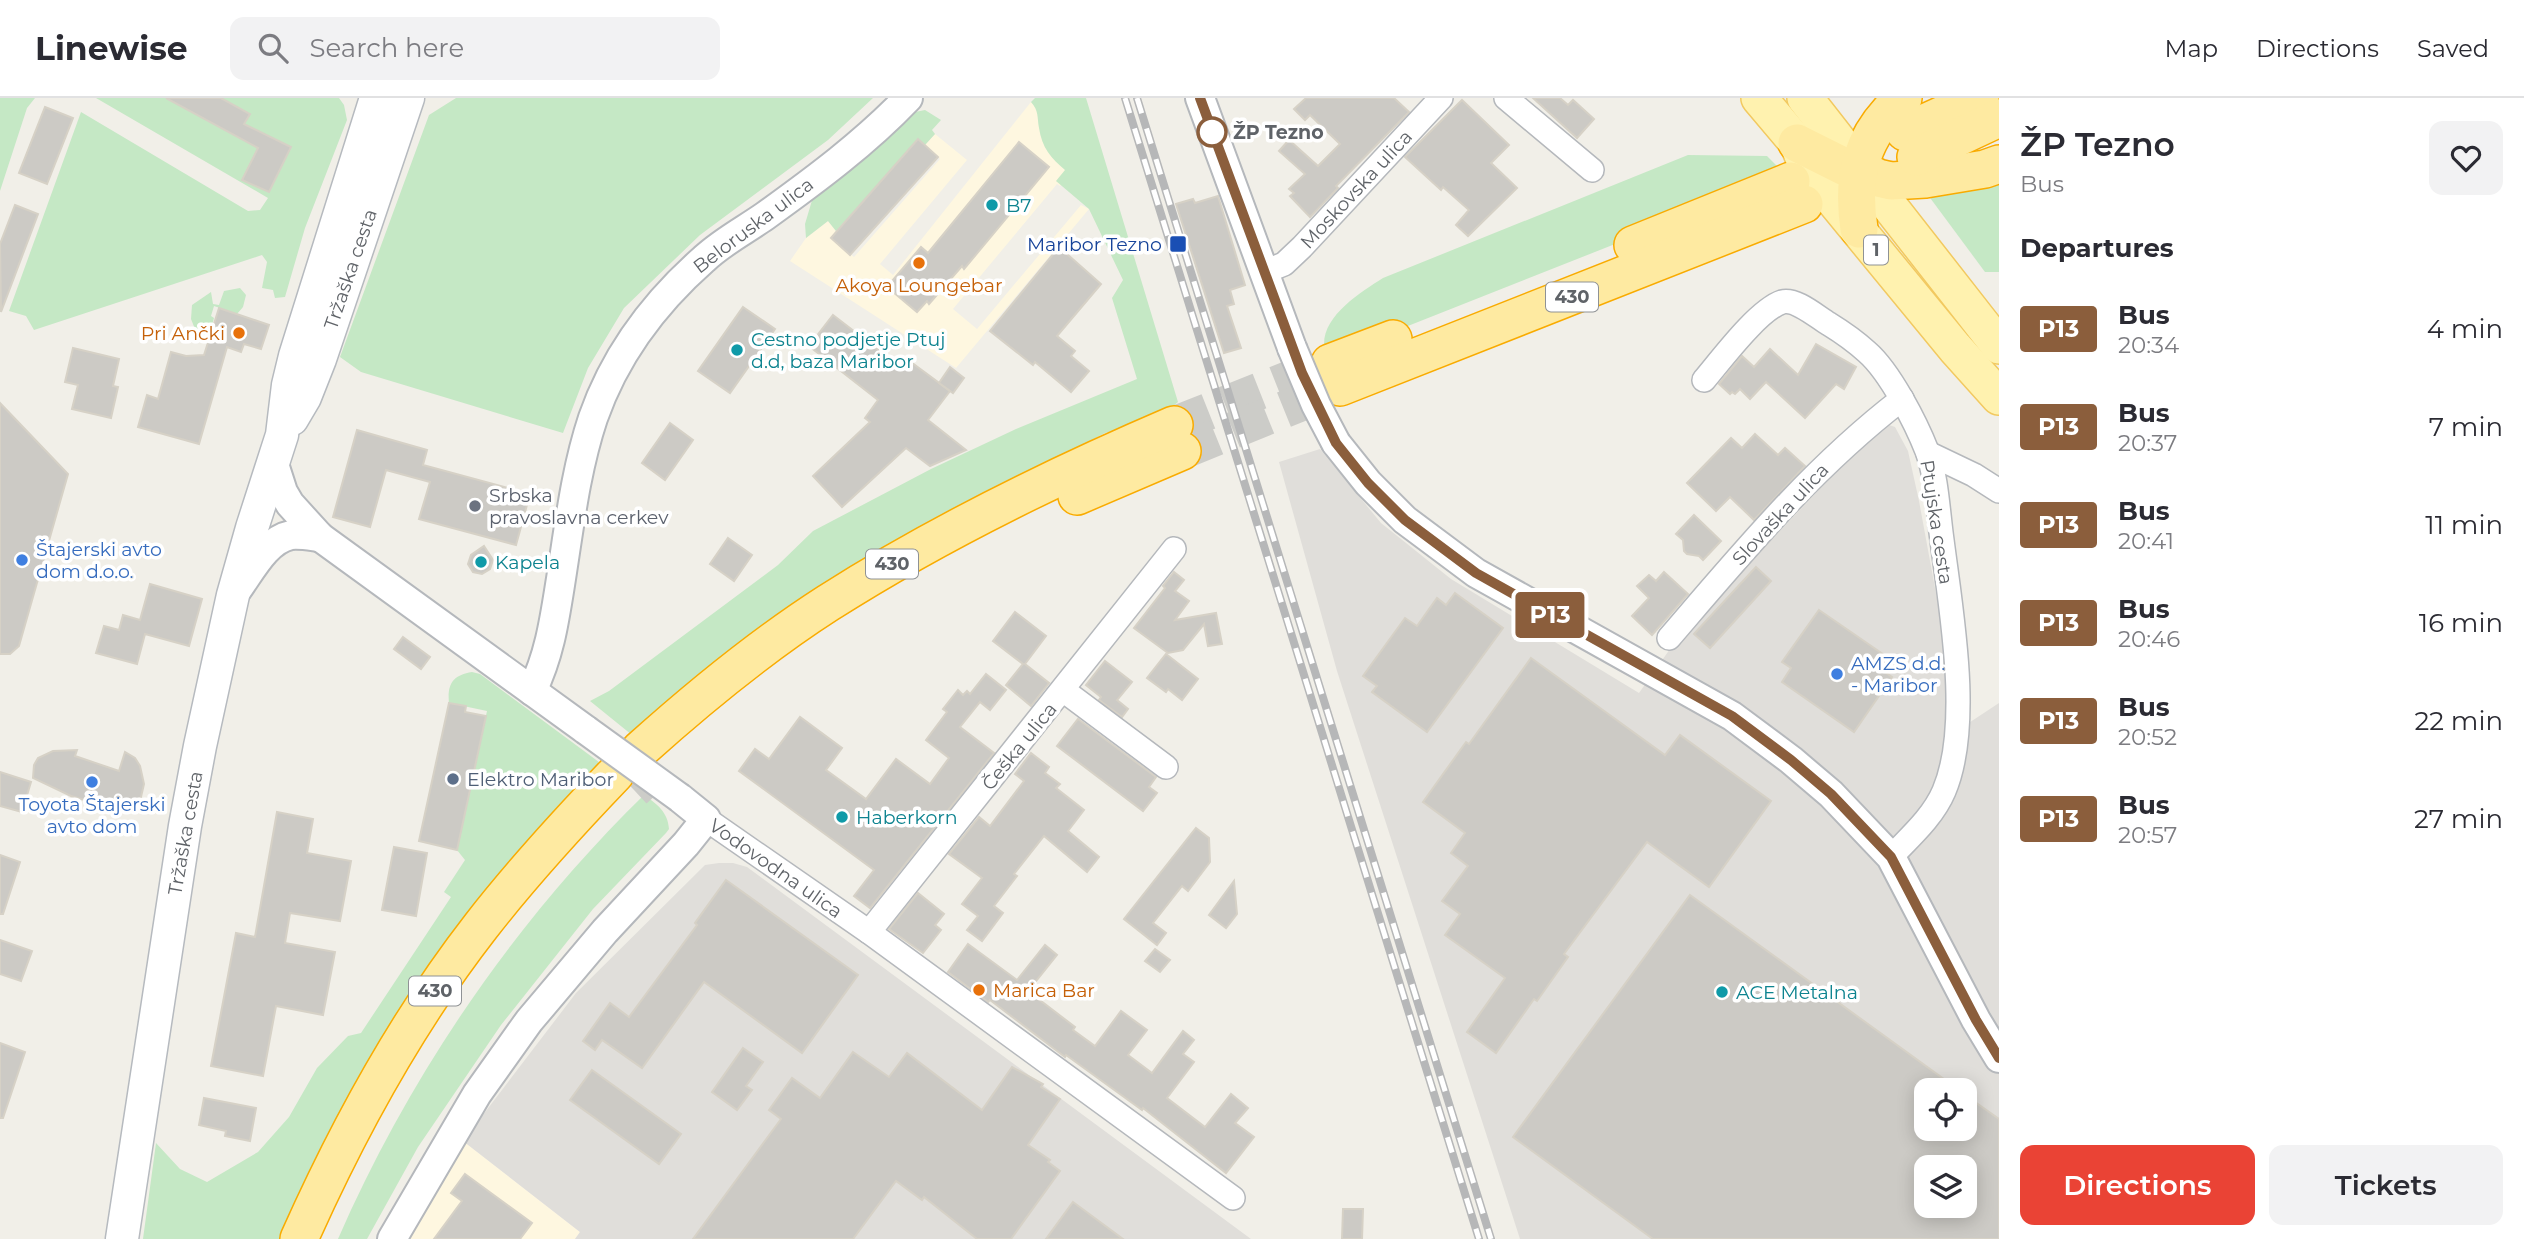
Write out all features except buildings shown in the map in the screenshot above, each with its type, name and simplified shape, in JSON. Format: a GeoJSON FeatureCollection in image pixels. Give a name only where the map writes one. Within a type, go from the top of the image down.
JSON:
{"type":"FeatureCollection","features":[{"type":"Feature","properties":{"kind":"highway"},"geometry":{"type":"LineString","coordinates":[[1908,129],[1980,98]]}},
{"type":"Feature","properties":{"kind":"highway"},"geometry":{"type":"LineString","coordinates":[[1859,229],[1856,195],[1858,168],[1870,137],[1908,129],[1999,118]]}},
{"type":"Feature","properties":{"kind":"highway"},"geometry":{"type":"LineString","coordinates":[[1797,143],[1845,167],[1858,168],[1878,178],[1902,181],[1985,169],[1999,164]]}},
{"type":"Feature","properties":{"kind":"highway","name":"430"},"geometry":{"type":"LineString","coordinates":[[1335,375],[1797,192]]}},
{"type":"Feature","properties":{"kind":"highway","name":"430"},"geometry":{"type":"LineString","coordinates":[[326,1239],[398,1098],[477,973],[637,770],[707,692],[827,604],[1001,505],[1178,438]]}},
{"type":"Feature","properties":{"kind":"highway","name":"430"},"geometry":{"type":"LineString","coordinates":[[299,1239],[372,1093],[450,968],[510,889],[566,825],[637,770]]}},
{"type":"Feature","properties":{"kind":"main road","name":"Tržaška cesta"},"geometry":{"type":"LineString","coordinates":[[122,1239],[185,827],[233,595],[277,448],[295,356],[376,98]]}},
{"type":"Feature","properties":{"kind":"main road","name":"Tržaška cesta"},"geometry":{"type":"LineString","coordinates":[[277,448],[305,397],[320,359],[408,98]]}},
{"type":"Feature","properties":{"kind":"main road","name":"1"},"geometry":{"type":"LineString","coordinates":[[1759,98],[1797,143],[1817,180],[1955,348],[1999,397]]}},
{"type":"Feature","properties":{"kind":"main road","name":"1"},"geometry":{"type":"LineString","coordinates":[[1805,98],[1999,346]]}},
{"type":"Feature","properties":{"kind":"street","name":"Beloruska ulica"},"geometry":{"type":"LineString","coordinates":[[532,691],[545,665],[578,473],[590,429],[620,359],[639,327],[670,290],[706,256],[879,129],[908,98]]}},
{"type":"Feature","properties":{"kind":"street"},"geometry":{"type":"LineString","coordinates":[[1200,98],[1292,348],[1316,405],[1336,443],[1368,483],[1405,520],[1476,573],[1732,716],[1831,794],[1891,857],[1976,1020],[1999,1058]]}},
{"type":"Feature","properties":{"kind":"street","name":"Moskovska ulica"},"geometry":{"type":"LineString","coordinates":[[1264,272],[1284,264],[1302,247],[1441,98]]}},
{"type":"Feature","properties":{"kind":"street"},"geometry":{"type":"LineString","coordinates":[[1506,98],[1592,170]]}},
{"type":"Feature","properties":{"kind":"street","name":"Ptujska cesta"},"geometry":{"type":"LineString","coordinates":[[1704,380],[1745,331],[1764,314],[1782,302],[1792,302],[1869,353],[1902,399],[1928,453],[1951,618],[1957,724],[1953,758],[1944,792],[1926,821],[1891,857]]}},
{"type":"Feature","properties":{"kind":"street","name":"Slovaška ulica"},"geometry":{"type":"LineString","coordinates":[[1669,638],[1775,514],[1846,445],[1902,399]]}},
{"type":"Feature","properties":{"kind":"street","name":"Vodovodna ulica"},"geometry":{"type":"LineString","coordinates":[[277,448],[283,492],[290,504],[320,537],[680,798],[706,820],[869,932],[1233,1198]]}},
{"type":"Feature","properties":{"kind":"street"},"geometry":{"type":"LineString","coordinates":[[1928,453],[1974,475],[1999,491]]}},
{"type":"Feature","properties":{"kind":"street"},"geometry":{"type":"LineString","coordinates":[[233,595],[265,552],[277,541],[291,536],[320,537]]}},
{"type":"Feature","properties":{"kind":"street","name":"Češka ulica"},"geometry":{"type":"LineString","coordinates":[[869,932],[1174,550]]}},
{"type":"Feature","properties":{"kind":"street","name":"Češka ulica"},"geometry":{"type":"LineString","coordinates":[[1063,690],[1166,767]]}},
{"type":"Feature","properties":{"kind":"street"},"geometry":{"type":"LineString","coordinates":[[392,1239],[477,1094],[529,1021],[605,931],[706,820]]}},
{"type":"Feature","properties":{"kind":"shaded area"},"geometry":{"type":"Polygon","coordinates":[[[1031,102],[1038,110],[1039,128],[1076,167],[1060,186],[1057,184],[953,309],[977,329],[1081,205],[1089,209],[956,368],[790,261],[806,238],[828,221],[836,231],[831,238],[854,257],[940,159],[925,145],[935,134],[967,160],[880,264],[893,275],[1031,102]]]}},
{"type":"Feature","properties":{"kind":"shaded area"},"geometry":{"type":"Polygon","coordinates":[[[1889,425],[1895,427],[1908,451],[1942,626],[1949,736],[1999,703],[1999,1239],[1520,1239],[1337,671],[1279,462],[1320,449],[1381,523],[1451,579],[1639,693],[1677,639],[1856,451],[1889,425]]]}},
{"type":"Feature","properties":{"kind":"shaded area"},"geometry":{"type":"Polygon","coordinates":[[[719,863],[747,867],[1251,1239],[575,1239],[580,1232],[463,1141],[576,993],[705,865],[719,863]]]}},
{"type":"Feature","properties":{"kind":"shaded area"},"geometry":{"type":"Polygon","coordinates":[[[463,1141],[580,1232],[575,1239],[405,1239],[463,1141]]]}},
{"type":"Feature","properties":{"kind":"green space"},"geometry":{"type":"Polygon","coordinates":[[[0,98],[35,98],[27,108],[0,191],[0,98]]]}},
{"type":"Feature","properties":{"kind":"green space"},"geometry":{"type":"Polygon","coordinates":[[[96,98],[339,98],[344,105],[347,120],[305,228],[285,297],[275,298],[273,290],[262,288],[267,262],[262,255],[34,330],[26,316],[9,311],[81,112],[248,211],[260,210],[268,198],[96,98]]]}},
{"type":"Feature","properties":{"kind":"green space"},"geometry":{"type":"Polygon","coordinates":[[[456,98],[873,98],[828,140],[700,235],[624,308],[588,368],[563,433],[361,372],[340,357],[429,115],[456,98]]]}},
{"type":"Feature","properties":{"kind":"green space"},"geometry":{"type":"Polygon","coordinates":[[[1035,98],[1086,98],[1178,402],[1160,417],[1105,433],[882,548],[780,614],[632,735],[590,701],[609,691],[778,565],[813,531],[931,469],[1016,429],[1137,379],[1112,298],[1123,280],[1089,209],[1056,181],[1065,170],[1051,157],[1042,141],[1037,111],[1031,102],[1035,98]]]}},
{"type":"Feature","properties":{"kind":"green space"},"geometry":{"type":"Polygon","coordinates":[[[925,110],[941,120],[932,130],[935,134],[925,145],[918,140],[836,231],[828,221],[806,238],[805,224],[813,197],[915,112],[925,110]]]}},
{"type":"Feature","properties":{"kind":"green space"},"geometry":{"type":"Polygon","coordinates":[[[1688,155],[1767,156],[1787,176],[1327,358],[1324,345],[1332,321],[1350,301],[1383,278],[1688,155]]]}},
{"type":"Feature","properties":{"kind":"green space"},"geometry":{"type":"Polygon","coordinates":[[[1999,176],[1999,272],[1985,272],[1925,191],[1999,176]]]}},
{"type":"Feature","properties":{"kind":"green space"},"geometry":{"type":"Polygon","coordinates":[[[240,288],[246,295],[243,307],[237,314],[214,306],[209,337],[197,334],[191,319],[192,305],[211,292],[213,304],[219,305],[224,291],[240,288]]]}},
{"type":"Feature","properties":{"kind":"green space"},"geometry":{"type":"Polygon","coordinates":[[[472,672],[480,674],[607,768],[535,837],[289,1239],[143,1239],[156,1143],[180,1169],[207,1182],[258,1152],[289,1117],[317,1068],[348,1036],[361,1033],[451,897],[444,892],[465,860],[457,850],[487,711],[449,703],[449,691],[456,678],[472,672]]]}},
{"type":"Feature","properties":{"kind":"green space"},"geometry":{"type":"Polygon","coordinates":[[[644,795],[664,813],[669,829],[593,909],[501,1025],[418,1147],[367,1239],[338,1239],[398,1118],[432,1059],[470,1002],[509,947],[552,894],[644,795]]]}},
{"type":"Feature","properties":{"kind":"tunnel"},"geometry":{"type":"LineString","coordinates":[[1174,425],[1330,363]]}},
{"type":"Feature","properties":{"kind":"tunnel"},"geometry":{"type":"LineString","coordinates":[[1182,451],[1340,387]]}},
{"type":"Feature","properties":{"kind":"tunnel"},"geometry":{"type":"LineString","coordinates":[[634,790],[660,766]]}},
{"type":"Feature","properties":{"kind":"railway"},"geometry":{"type":"LineString","coordinates":[[1125,98],[1479,1239]]}},
{"type":"Feature","properties":{"kind":"railway"},"geometry":{"type":"LineString","coordinates":[[1137,98],[1491,1239]]}},
{"type":"Feature","properties":{"kind":"bus line","name":"P13"},"geometry":{"type":"LineString","coordinates":[[1200,98],[1302,373],[1336,443],[1368,483],[1405,520],[1476,573],[1732,716],[1831,794],[1891,857],[1976,1020],[1999,1058]]}},
{"type":"Feature","properties":{"kind":"place","name":"ŽP Tezno"},"geometry":{"type":"Point","coordinates":[1212,132]}},
{"type":"Feature","properties":{"kind":"place","name":"B7"},"geometry":{"type":"Point","coordinates":[992,205]}},
{"type":"Feature","properties":{"kind":"place","name":"Maribor Tezno"},"geometry":{"type":"Point","coordinates":[1178,244]}},
{"type":"Feature","properties":{"kind":"place","name":"Akoya Loungebar"},"geometry":{"type":"Point","coordinates":[919,263]}},
{"type":"Feature","properties":{"kind":"place","name":"Pri Ančki"},"geometry":{"type":"Point","coordinates":[239,333]}},
{"type":"Feature","properties":{"kind":"place","name":"Cestno podjetje Ptuj d.d, baza Maribor"},"geometry":{"type":"Point","coordinates":[737,350]}},
{"type":"Feature","properties":{"kind":"place","name":"Srbska pravoslavna cerkev"},"geometry":{"type":"Point","coordinates":[475,506]}},
{"type":"Feature","properties":{"kind":"place","name":"Štajerski avto dom d.o.o."},"geometry":{"type":"Point","coordinates":[22,560]}},
{"type":"Feature","properties":{"kind":"place","name":"Kapela"},"geometry":{"type":"Point","coordinates":[481,562]}},
{"type":"Feature","properties":{"kind":"place","name":"AMZS d.d. - Maribor"},"geometry":{"type":"Point","coordinates":[1837,674]}},
{"type":"Feature","properties":{"kind":"place","name":"Elektro Maribor"},"geometry":{"type":"Point","coordinates":[453,779]}},
{"type":"Feature","properties":{"kind":"place","name":"Toyota Štajerski avto dom"},"geometry":{"type":"Point","coordinates":[92,782]}},
{"type":"Feature","properties":{"kind":"place","name":"Haberkorn"},"geometry":{"type":"Point","coordinates":[842,817]}},
{"type":"Feature","properties":{"kind":"place","name":"Marica Bar"},"geometry":{"type":"Point","coordinates":[979,990]}},
{"type":"Feature","properties":{"kind":"place","name":"ACE Metalna"},"geometry":{"type":"Point","coordinates":[1722,992]}}]}
